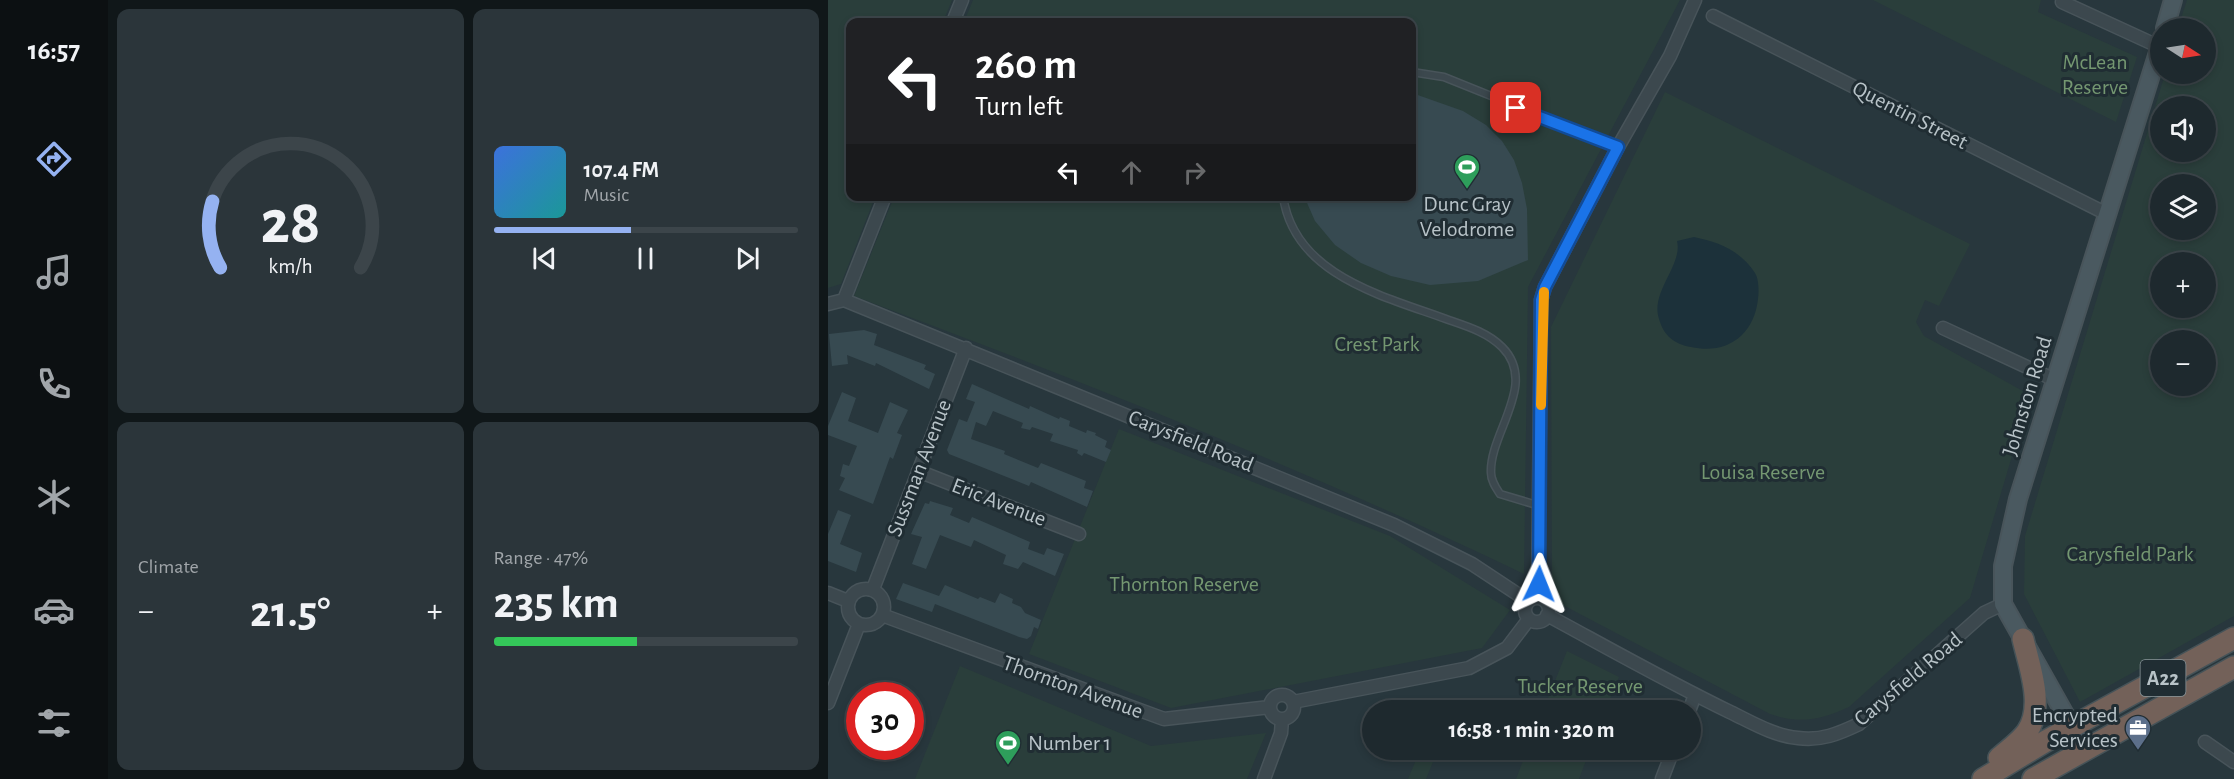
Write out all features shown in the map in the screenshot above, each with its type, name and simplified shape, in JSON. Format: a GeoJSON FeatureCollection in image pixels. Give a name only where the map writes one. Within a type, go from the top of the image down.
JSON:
{"type":"FeatureCollection","features":[{"type":"Feature","properties":{"kind":"highway","name":"A22"},"geometry":{"type":"LineString","coordinates":[[1983,779],[2234,638]]}},
{"type":"Feature","properties":{"kind":"highway"},"geometry":{"type":"LineString","coordinates":[[1977,779],[2026,733],[2033,718],[2033,686],[2023,639]]}},
{"type":"Feature","properties":{"kind":"highway","name":"A22"},"geometry":{"type":"LineString","coordinates":[[2033,779],[2234,667]]}},
{"type":"Feature","properties":{"kind":"street"},"geometry":{"type":"LineString","coordinates":[[955,18],[962,0]]}},
{"type":"Feature","properties":{"kind":"street"},"geometry":{"type":"LineString","coordinates":[[1533,599],[1547,603],[1548,615],[1541,621],[1529,619],[1524,610],[1533,599],[1540,506],[1541,300],[1545,287],[1618,147],[1670,56],[1695,0]]}},
{"type":"Feature","properties":{"kind":"street"},"geometry":{"type":"LineString","coordinates":[[2168,18],[2174,0]]}},
{"type":"Feature","properties":{"kind":"street"},"geometry":{"type":"LineString","coordinates":[[2062,2],[2150,42]]}},
{"type":"Feature","properties":{"kind":"street","name":"Quentin Street"},"geometry":{"type":"LineString","coordinates":[[1713,16],[2107,214]]}},
{"type":"Feature","properties":{"kind":"street","name":"Johnston Road"},"geometry":{"type":"LineString","coordinates":[[2085,750],[2003,604],[2003,566],[2007,545],[2055,381],[2150,78]]}},
{"type":"Feature","properties":{"kind":"street"},"geometry":{"type":"LineString","coordinates":[[828,304],[844,300],[883,201]]}},
{"type":"Feature","properties":{"kind":"street","name":"Carysfield Road"},"geometry":{"type":"LineString","coordinates":[[844,300],[1394,525],[1472,564],[1533,599]]}},
{"type":"Feature","properties":{"kind":"street"},"geometry":{"type":"LineString","coordinates":[[1943,328],[2055,381]]}},
{"type":"Feature","properties":{"kind":"street","name":"Sussman Avenue"},"geometry":{"type":"LineString","coordinates":[[873,589],[966,348]]}},
{"type":"Feature","properties":{"kind":"street","name":"Eric Avenue"},"geometry":{"type":"LineString","coordinates":[[918,471],[1079,534]]}},
{"type":"Feature","properties":{"kind":"street"},"geometry":{"type":"LineString","coordinates":[[873,589],[884,603],[882,615],[869,625],[859,624],[850,617],[848,601],[855,591],[873,589]]}},
{"type":"Feature","properties":{"kind":"street"},"geometry":{"type":"LineString","coordinates":[[828,593],[848,601]]}},
{"type":"Feature","properties":{"kind":"street","name":"Carysfield Road"},"geometry":{"type":"LineString","coordinates":[[1548,615],[1695,695],[1787,737],[1822,739],[1838,735],[1875,711],[1984,613],[2003,604]]}},
{"type":"Feature","properties":{"kind":"street","name":"Thornton Avenue"},"geometry":{"type":"LineString","coordinates":[[882,615],[1164,719],[1270,707],[1273,700],[1280,695],[1287,696],[1293,702],[1470,668],[1507,648],[1529,619]]}},
{"type":"Feature","properties":{"kind":"street"},"geometry":{"type":"LineString","coordinates":[[828,703],[859,624]]}},
{"type":"Feature","properties":{"kind":"street"},"geometry":{"type":"LineString","coordinates":[[1693,700],[1695,695]]}},
{"type":"Feature","properties":{"kind":"street"},"geometry":{"type":"LineString","coordinates":[[1282,720],[1293,714],[1293,702]]}},
{"type":"Feature","properties":{"kind":"street"},"geometry":{"type":"LineString","coordinates":[[1270,707],[1274,716],[1282,720]]}},
{"type":"Feature","properties":{"kind":"street"},"geometry":{"type":"LineString","coordinates":[[1264,779],[1281,733],[1282,720]]}},
{"type":"Feature","properties":{"kind":"street"},"geometry":{"type":"LineString","coordinates":[[2205,742],[2234,762]]}},
{"type":"Feature","properties":{"kind":"street"},"geometry":{"type":"LineString","coordinates":[[1662,779],[1669,760]]}},
{"type":"Feature","properties":{"kind":"lane"},"geometry":{"type":"LineString","coordinates":[[1416,73],[1444,77],[1618,147]]}},
{"type":"Feature","properties":{"kind":"lane"},"geometry":{"type":"LineString","coordinates":[[1284,201],[1300,242],[1329,270],[1366,290],[1482,332],[1503,348],[1515,368],[1514,399],[1496,447],[1491,473],[1500,494],[1540,506]]}},
{"type":"Feature","properties":{"kind":"green space"},"geometry":{"type":"Polygon","coordinates":[[[828,0],[952,0],[945,18],[846,18],[846,201],[873,201],[841,284],[828,288],[828,0]]]}},
{"type":"Feature","properties":{"kind":"green space","name":"Crest Park"},"geometry":{"type":"Polygon","coordinates":[[[973,0],[1680,0],[1528,287],[1524,574],[1276,462],[854,296],[892,201],[1416,201],[1416,18],[966,18],[973,0]]]}},
{"type":"Feature","properties":{"kind":"green space","name":"McLean Reserve"},"geometry":{"type":"Polygon","coordinates":[[[1873,0],[2041,0],[2038,12],[2137,57],[2116,122],[1873,0]]]}},
{"type":"Feature","properties":{"kind":"green space","name":"Carysfield Park"},"geometry":{"type":"Polygon","coordinates":[[[2187,0],[2234,0],[2234,616],[2080,702],[2024,594],[2025,536],[2150,124],[2150,162],[2216,162],[2216,96],[2158,96],[2162,84],[2216,84],[2216,18],[2181,18],[2187,0]]]}},
{"type":"Feature","properties":{"kind":"green space","name":"Louisa Reserve"},"geometry":{"type":"Polygon","coordinates":[[[1665,92],[1970,244],[1939,306],[1925,300],[1916,322],[1924,336],[2030,395],[1970,598],[1849,707],[1820,718],[1801,720],[1770,714],[1559,603],[1552,589],[1551,327],[1665,92]]]}},
{"type":"Feature","properties":{"kind":"green space","name":"Thornton Reserve"},"geometry":{"type":"Polygon","coordinates":[[[1119,429],[1390,536],[1510,610],[1482,648],[1171,708],[1029,654],[1119,429]]]}},
{"type":"Feature","properties":{"kind":"green space","name":"Tucker Reserve"},"geometry":{"type":"Polygon","coordinates":[[[1567,651],[1619,677],[1610,700],[1547,700],[1567,651]]]}},
{"type":"Feature","properties":{"kind":"green space"},"geometry":{"type":"Polygon","coordinates":[[[960,666],[1151,746],[1266,733],[1247,779],[915,779],[960,666]]]}},
{"type":"Feature","properties":{"kind":"green space"},"geometry":{"type":"Polygon","coordinates":[[[1416,760],[1434,760],[1426,779],[1408,779],[1416,760]]]}},
{"type":"Feature","properties":{"kind":"green space","name":"Tucker Reserve"},"geometry":{"type":"Polygon","coordinates":[[[1523,760],[1586,760],[1579,779],[1516,779],[1523,760]]]}},
{"type":"Feature","properties":{"kind":"water"},"geometry":{"type":"Polygon","coordinates":[[[1694,237],[1728,248],[1743,258],[1755,273],[1758,282],[1758,299],[1751,323],[1736,340],[1716,348],[1691,347],[1675,341],[1664,330],[1657,309],[1662,289],[1678,250],[1677,241],[1694,237]]]}},
{"type":"Feature","properties":{"kind":"building","name":"Dunc Gray Velodrome"},"geometry":{"type":"Polygon","coordinates":[[[1416,94],[1463,111],[1486,125],[1502,141],[1514,160],[1522,183],[1527,209],[1528,260],[1478,281],[1430,285],[1391,276],[1361,263],[1335,245],[1315,221],[1306,201],[1416,201],[1416,94]]]}},
{"type":"Feature","properties":{"kind":"building"},"geometry":{"type":"Polygon","coordinates":[[[864,330],[877,334],[874,345],[926,365],[924,369],[935,374],[929,389],[876,363],[875,366],[847,355],[848,364],[832,366],[829,334],[864,330]]]}},
{"type":"Feature","properties":{"kind":"building"},"geometry":{"type":"Polygon","coordinates":[[[972,384],[1029,409],[1030,406],[1059,419],[1060,417],[1070,421],[1069,426],[1086,433],[1087,430],[1096,433],[1095,435],[1107,441],[1105,447],[1111,450],[1106,462],[1084,453],[1082,456],[1077,453],[1078,450],[1050,441],[1053,434],[1032,427],[1030,430],[1021,428],[1023,423],[993,411],[986,426],[976,422],[971,439],[1005,451],[1004,454],[1038,468],[1041,463],[1086,481],[1084,488],[1093,491],[1087,507],[1031,482],[1029,486],[949,454],[947,450],[959,419],[967,422],[975,402],[966,399],[972,384]]]}},
{"type":"Feature","properties":{"kind":"building"},"geometry":{"type":"Polygon","coordinates":[[[842,392],[856,398],[848,421],[878,433],[890,402],[908,410],[897,433],[902,435],[893,459],[890,457],[873,504],[839,490],[845,478],[840,476],[843,464],[849,466],[857,446],[828,435],[828,426],[842,392]]]}},
{"type":"Feature","properties":{"kind":"building"},"geometry":{"type":"Polygon","coordinates":[[[930,501],[953,508],[950,515],[969,523],[972,517],[1030,542],[1028,549],[1044,555],[1047,548],[1064,554],[1055,576],[1023,562],[1018,569],[1003,564],[1006,555],[974,540],[971,547],[940,535],[926,569],[912,564],[922,537],[911,534],[925,503],[929,504],[930,501]]]}},
{"type":"Feature","properties":{"kind":"building"},"geometry":{"type":"Polygon","coordinates":[[[838,510],[851,515],[840,544],[862,553],[856,572],[828,561],[828,534],[838,510]]]}},
{"type":"Feature","properties":{"kind":"building"},"geometry":{"type":"Polygon","coordinates":[[[903,583],[939,596],[945,585],[978,599],[980,597],[995,603],[1000,593],[1013,599],[1012,603],[1021,607],[1025,613],[1041,620],[1038,629],[1034,627],[1031,636],[1027,639],[1019,637],[935,604],[932,612],[896,599],[903,583]]]}},
{"type":"Feature","properties":{"kind":"slow traffic"},"geometry":{"type":"LineString","coordinates":[[1541,405],[1541,300],[1544,292]]}},
{"type":"Feature","properties":{"kind":"place","name":"Dunc Gray Velodrome"},"geometry":{"type":"Point","coordinates":[1467,190]}},
{"type":"Feature","properties":{"kind":"place","name":"Encrypted Services"},"geometry":{"type":"Point","coordinates":[2138,751]}},
{"type":"Feature","properties":{"kind":"place","name":"Number 1"},"geometry":{"type":"Point","coordinates":[1008,766]}},
{"type":"Feature","properties":{"kind":"route"},"geometry":{"type":"LineString","coordinates":[[1516,108],[1618,147],[1545,287],[1541,300],[1539,584]]}}]}
